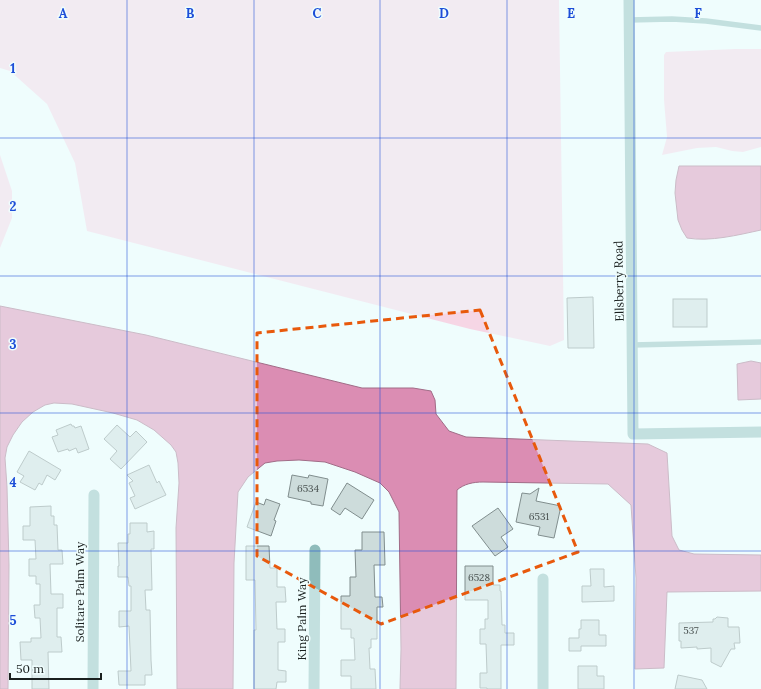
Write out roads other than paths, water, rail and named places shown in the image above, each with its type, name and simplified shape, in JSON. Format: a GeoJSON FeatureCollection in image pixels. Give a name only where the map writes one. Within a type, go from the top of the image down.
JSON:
{"type":"FeatureCollection","features":[{"type":"Feature","properties":{"kind":"street","name":"Ellsberry Road"},"geometry":{"type":"LineString","coordinates":[[629,0],[633,434],[761,432]]}},
{"type":"Feature","properties":{"kind":"street","name":"Solitare Palm Way"},"geometry":{"type":"LineString","coordinates":[[92,689],[94,495]]}},
{"type":"Feature","properties":{"kind":"street","name":"King Palm Way"},"geometry":{"type":"LineString","coordinates":[[314,689],[315,550]]}},
{"type":"Feature","properties":{"kind":"street"},"geometry":{"type":"LineString","coordinates":[[543,578],[543,689]]}},
{"type":"Feature","properties":{"kind":"lane"},"geometry":{"type":"LineString","coordinates":[[629,20],[672,19],[706,21],[761,28]]}},
{"type":"Feature","properties":{"kind":"lane"},"geometry":{"type":"LineString","coordinates":[[632,345],[761,342]]}}]}
